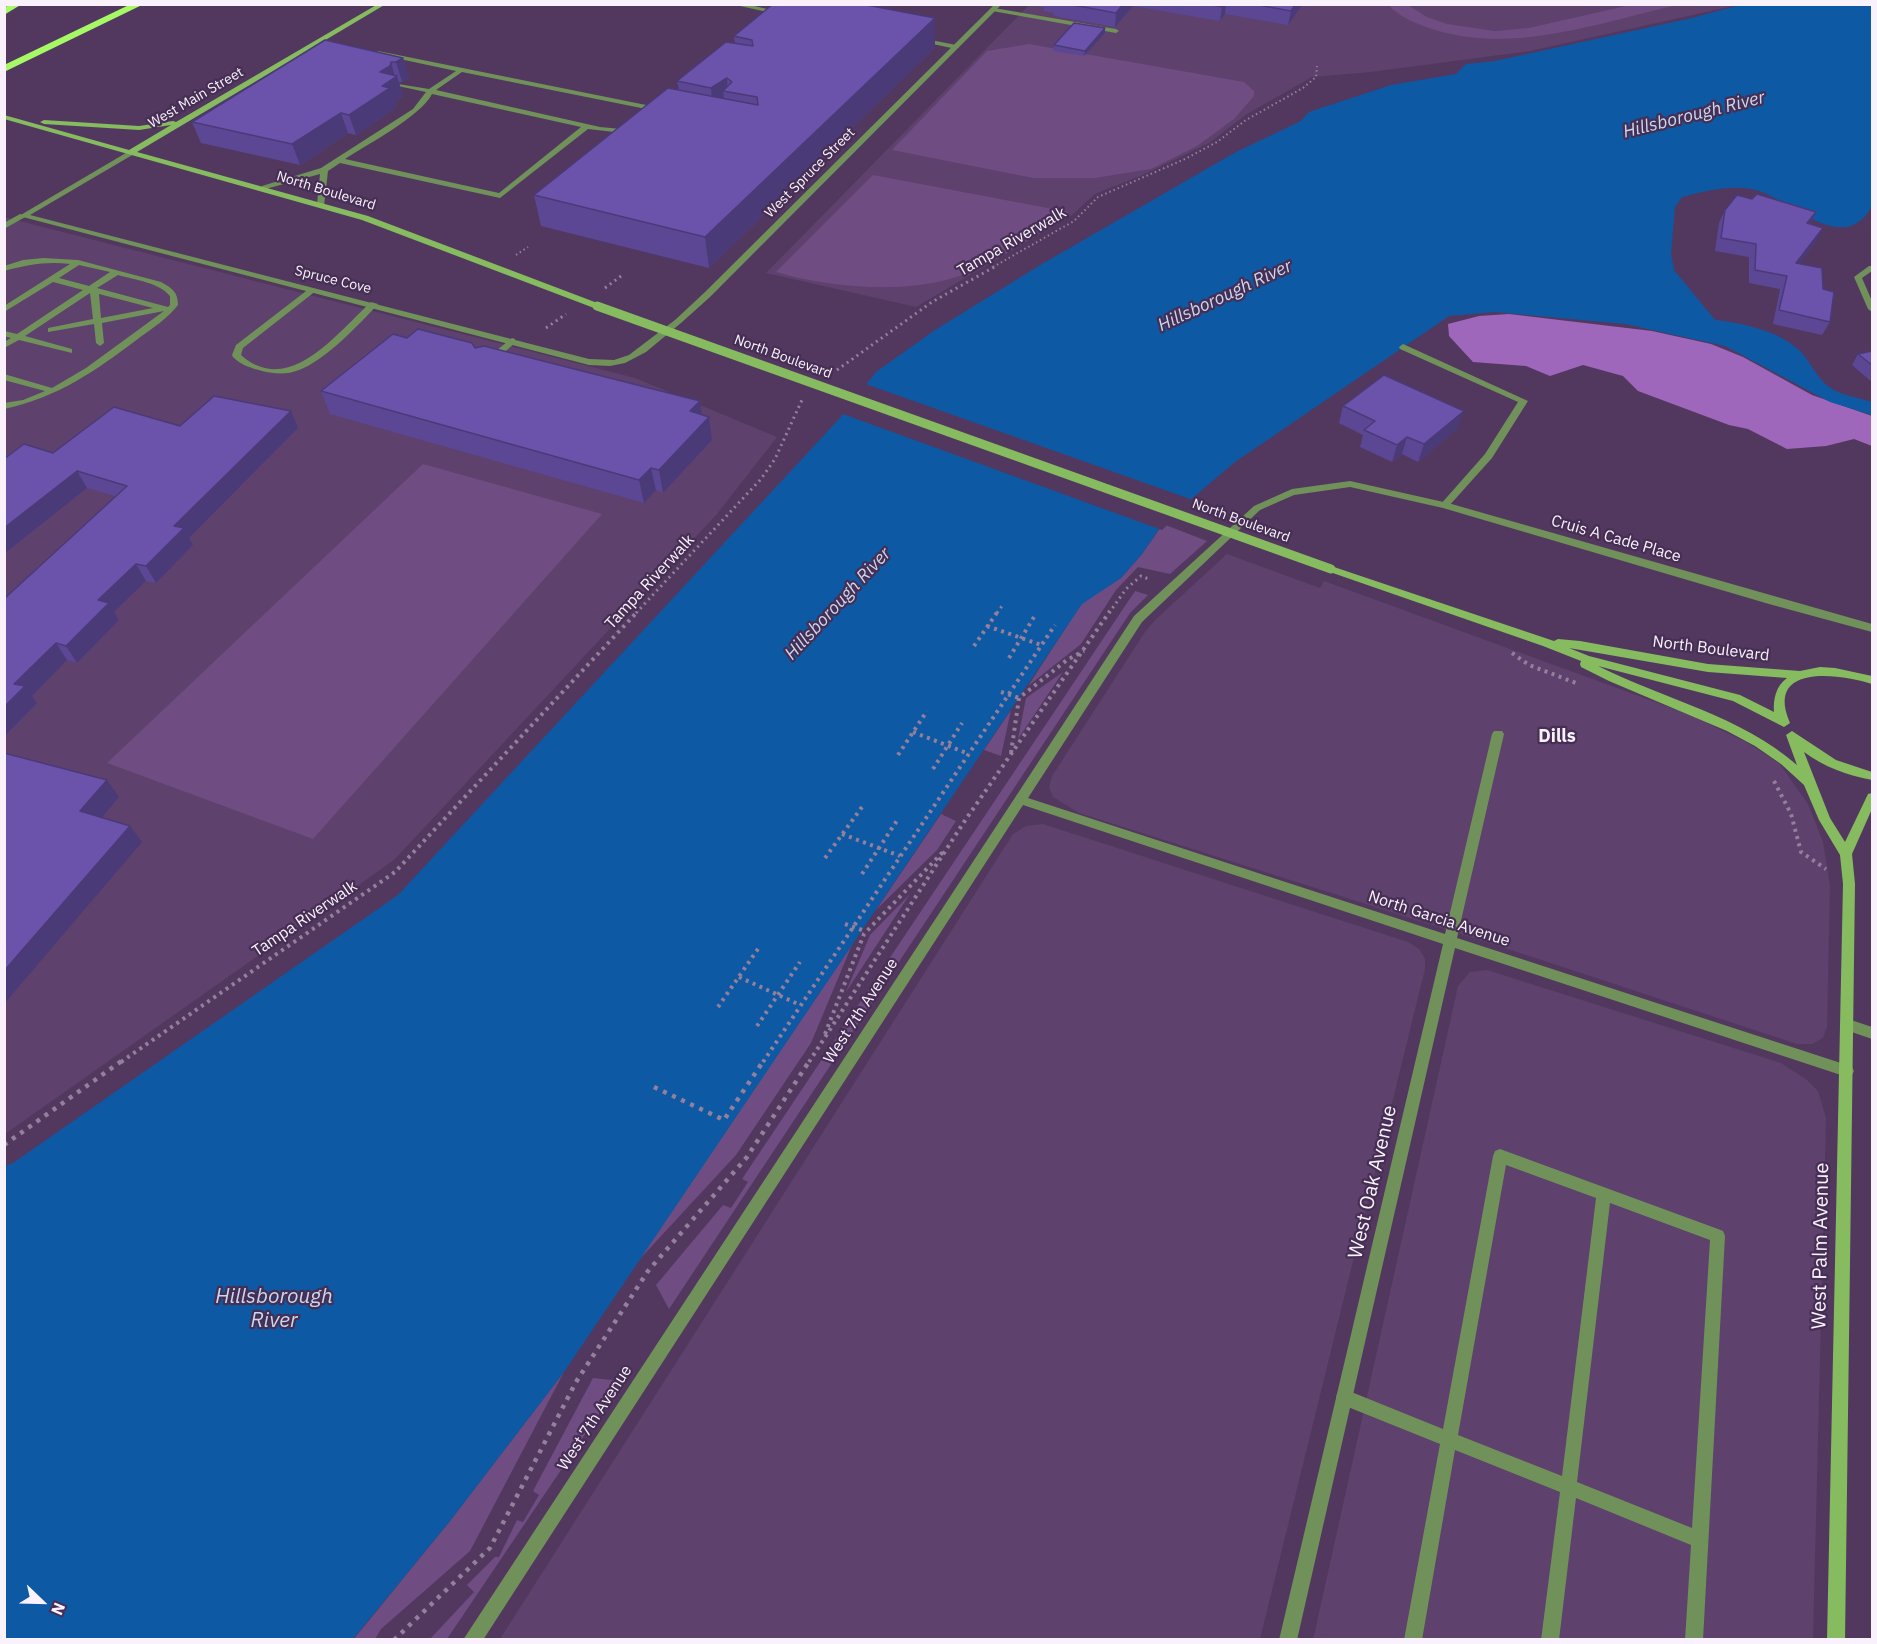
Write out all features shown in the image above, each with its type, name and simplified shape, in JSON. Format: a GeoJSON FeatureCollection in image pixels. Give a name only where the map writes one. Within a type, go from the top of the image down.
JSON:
{"type":"FeatureCollection","features":[{"type":"Feature","properties":{"kind":"highway"},"geometry":{"type":"LineString","coordinates":[[4,12],[18,4]]}},
{"type":"Feature","properties":{"kind":"highway"},"geometry":{"type":"LineString","coordinates":[[4,69],[140,4]]}},
{"type":"Feature","properties":{"kind":"street","name":"West Main Street"},"geometry":{"type":"LineString","coordinates":[[4,227],[383,4]]}},
{"type":"Feature","properties":{"kind":"street"},"geometry":{"type":"LineString","coordinates":[[734,4],[787,13],[777,21]]}},
{"type":"Feature","properties":{"kind":"street"},"geometry":{"type":"LineString","coordinates":[[997,7],[1116,31]]}},
{"type":"Feature","properties":{"kind":"street","name":"West Spruce Street"},"geometry":{"type":"LineString","coordinates":[[634,354],[672,326],[707,295],[997,7]]}},
{"type":"Feature","properties":{"kind":"street"},"geometry":{"type":"LineString","coordinates":[[911,38],[956,47]]}},
{"type":"Feature","properties":{"kind":"street"},"geometry":{"type":"LineString","coordinates":[[321,41],[329,43]]}},
{"type":"Feature","properties":{"kind":"street"},"geometry":{"type":"LineString","coordinates":[[370,51],[667,111],[658,118]]}},
{"type":"Feature","properties":{"kind":"street"},"geometry":{"type":"LineString","coordinates":[[266,188],[324,170],[415,110],[426,99],[430,91],[461,70]]}},
{"type":"Feature","properties":{"kind":"street"},"geometry":{"type":"LineString","coordinates":[[400,85],[587,126],[641,133]]}},
{"type":"Feature","properties":{"kind":"street","name":"North Boulevard"},"geometry":{"type":"LineString","coordinates":[[4,117],[266,188],[372,220],[597,306],[1331,569],[1616,667],[1736,698],[1782,720]]}},
{"type":"Feature","properties":{"kind":"street"},"geometry":{"type":"LineString","coordinates":[[17,120],[155,128],[192,117]]}},
{"type":"Feature","properties":{"kind":"street"},"geometry":{"type":"LineString","coordinates":[[339,160],[500,196],[587,126]]}},
{"type":"Feature","properties":{"kind":"street"},"geometry":{"type":"LineString","coordinates":[[321,204],[324,170]]}},
{"type":"Feature","properties":{"kind":"street","name":"Spruce Cove"},"geometry":{"type":"LineString","coordinates":[[24,216],[374,304],[589,362],[622,361],[634,354]]}},
{"type":"Feature","properties":{"kind":"street"},"geometry":{"type":"LineString","coordinates":[[4,269],[29,260],[48,258],[78,262],[158,284],[168,289],[174,296],[174,305],[54,391],[28,403],[4,406]]}},
{"type":"Feature","properties":{"kind":"street"},"geometry":{"type":"LineString","coordinates":[[4,310],[78,262]]}},
{"type":"Feature","properties":{"kind":"street"},"geometry":{"type":"LineString","coordinates":[[1872,268],[1858,277],[1872,309]]}},
{"type":"Feature","properties":{"kind":"street"},"geometry":{"type":"LineString","coordinates":[[4,346],[116,272]]}},
{"type":"Feature","properties":{"kind":"street"},"geometry":{"type":"LineString","coordinates":[[52,279],[168,309]]}},
{"type":"Feature","properties":{"kind":"street"},"geometry":{"type":"LineString","coordinates":[[92,290],[100,343]]}},
{"type":"Feature","properties":{"kind":"street"},"geometry":{"type":"LineString","coordinates":[[313,290],[239,347],[237,355],[242,361],[270,370],[297,369],[374,304]]}},
{"type":"Feature","properties":{"kind":"street"},"geometry":{"type":"LineString","coordinates":[[51,330],[168,309]]}},
{"type":"Feature","properties":{"kind":"street"},"geometry":{"type":"LineString","coordinates":[[4,333],[69,351]]}},
{"type":"Feature","properties":{"kind":"street"},"geometry":{"type":"LineString","coordinates":[[484,366],[512,341]]}},
{"type":"Feature","properties":{"kind":"street"},"geometry":{"type":"LineString","coordinates":[[1403,347],[1523,401],[1489,456],[1445,505]]}},
{"type":"Feature","properties":{"kind":"street"},"geometry":{"type":"LineString","coordinates":[[4,377],[54,391]]}},
{"type":"Feature","properties":{"kind":"street","name":"Cruis A Cade Place"},"geometry":{"type":"LineString","coordinates":[[1350,484],[1445,505],[1872,628]]}},
{"type":"Feature","properties":{"kind":"street","name":"West 7th Avenue"},"geometry":{"type":"LineString","coordinates":[[472,1640],[1138,619],[1257,508],[1292,492],[1350,484]]}},
{"type":"Feature","properties":{"kind":"street"},"geometry":{"type":"LineString","coordinates":[[1547,643],[1593,668],[1696,711],[1754,741],[1791,763],[1810,783]]}},
{"type":"Feature","properties":{"kind":"street","name":"North Boulevard"},"geometry":{"type":"LineString","coordinates":[[1547,643],[1580,645],[1708,668],[1800,675],[1818,671],[1840,671],[1872,680]]}},
{"type":"Feature","properties":{"kind":"street"},"geometry":{"type":"LineString","coordinates":[[1800,675],[1788,682],[1780,693],[1779,705],[1782,720],[1792,735],[1807,749],[1828,762],[1852,772],[1872,776]]}},
{"type":"Feature","properties":{"kind":"street","name":"West Oak Avenue"},"geometry":{"type":"LineString","coordinates":[[1288,1640],[1498,734]]}},
{"type":"Feature","properties":{"kind":"street","name":"West Palm Avenue"},"geometry":{"type":"LineString","coordinates":[[1792,735],[1825,820],[1846,854],[1849,884],[1836,1640]]}},
{"type":"Feature","properties":{"kind":"street"},"geometry":{"type":"LineString","coordinates":[[1846,854],[1872,797]]}},
{"type":"Feature","properties":{"kind":"street","name":"North Garcia Avenue"},"geometry":{"type":"LineString","coordinates":[[1020,800],[1847,1071]]}},
{"type":"Feature","properties":{"kind":"street"},"geometry":{"type":"LineString","coordinates":[[1848,1025],[1872,1033]]}},
{"type":"Feature","properties":{"kind":"street"},"geometry":{"type":"LineString","coordinates":[[1413,1640],[1500,1156],[1718,1236],[1694,1640]]}},
{"type":"Feature","properties":{"kind":"street"},"geometry":{"type":"LineString","coordinates":[[1550,1640],[1604,1194]]}},
{"type":"Feature","properties":{"kind":"street"},"geometry":{"type":"LineString","coordinates":[[1344,1397],[1700,1540]]}},
{"type":"Feature","properties":{"kind":"path","name":"Tampa Riverwalk"},"geometry":{"type":"LineString","coordinates":[[830,376],[932,302],[1074,221],[1098,197],[1185,159],[1209,146],[1246,120],[1303,88],[1316,77],[1317,66]]}},
{"type":"Feature","properties":{"kind":"path"},"geometry":{"type":"LineString","coordinates":[[510,259],[528,247]]}},
{"type":"Feature","properties":{"kind":"path"},"geometry":{"type":"LineString","coordinates":[[600,291],[621,276]]}},
{"type":"Feature","properties":{"kind":"path"},"geometry":{"type":"LineString","coordinates":[[546,328],[570,312]]}},
{"type":"Feature","properties":{"kind":"path","name":"Tampa Riverwalk"},"geometry":{"type":"LineString","coordinates":[[4,1145],[208,1000],[395,872],[712,534],[760,479],[775,459],[803,397]]}},
{"type":"Feature","properties":{"kind":"path"},"geometry":{"type":"LineString","coordinates":[[394,1640],[490,1548],[576,1382],[648,1271],[747,1157],[949,845],[1126,589],[1142,576],[1170,588]]}},
{"type":"Feature","properties":{"kind":"path"},"geometry":{"type":"LineString","coordinates":[[974,646],[1002,606]]}},
{"type":"Feature","properties":{"kind":"path"},"geometry":{"type":"LineString","coordinates":[[1009,658],[1034,617]]}},
{"type":"Feature","properties":{"kind":"path"},"geometry":{"type":"LineString","coordinates":[[654,1087],[724,1120],[1055,625]]}},
{"type":"Feature","properties":{"kind":"path"},"geometry":{"type":"LineString","coordinates":[[987,626],[1041,645]]}},
{"type":"Feature","properties":{"kind":"path"},"geometry":{"type":"LineString","coordinates":[[1010,756],[1019,698],[1067,660],[1085,651]]}},
{"type":"Feature","properties":{"kind":"path"},"geometry":{"type":"LineString","coordinates":[[1529,665],[1582,685]]}},
{"type":"Feature","properties":{"kind":"path"},"geometry":{"type":"LineString","coordinates":[[1001,692],[1019,698]]}},
{"type":"Feature","properties":{"kind":"path"},"geometry":{"type":"LineString","coordinates":[[898,755],[927,711]]}},
{"type":"Feature","properties":{"kind":"path"},"geometry":{"type":"LineString","coordinates":[[933,769],[962,723]]}},
{"type":"Feature","properties":{"kind":"path"},"geometry":{"type":"LineString","coordinates":[[913,732],[969,754]]}},
{"type":"Feature","properties":{"kind":"path"},"geometry":{"type":"LineString","coordinates":[[1770,777],[1791,814],[1802,852]]}},
{"type":"Feature","properties":{"kind":"path"},"geometry":{"type":"LineString","coordinates":[[825,858],[862,807]]}},
{"type":"Feature","properties":{"kind":"path"},"geometry":{"type":"LineString","coordinates":[[862,874],[898,819]]}},
{"type":"Feature","properties":{"kind":"path"},"geometry":{"type":"LineString","coordinates":[[842,834],[900,856]]}},
{"type":"Feature","properties":{"kind":"path"},"geometry":{"type":"LineString","coordinates":[[822,1042],[864,934],[949,845]]}},
{"type":"Feature","properties":{"kind":"path"},"geometry":{"type":"LineString","coordinates":[[846,924],[862,930]]}},
{"type":"Feature","properties":{"kind":"path"},"geometry":{"type":"LineString","coordinates":[[718,1007],[760,946]]}},
{"type":"Feature","properties":{"kind":"path"},"geometry":{"type":"LineString","coordinates":[[757,1026],[800,962]]}},
{"type":"Feature","properties":{"kind":"path"},"geometry":{"type":"LineString","coordinates":[[739,976],[800,1005]]}},
{"type":"Feature","properties":{"kind":"shaded area"},"geometry":{"type":"Polygon","coordinates":[[[1029,5],[1738,5],[1530,51],[1371,72],[1312,77],[1247,114],[1209,143],[1145,174],[1095,194],[1072,215],[916,307],[766,273],[1029,5]]]}},
{"type":"Feature","properties":{"kind":"shaded area"},"geometry":{"type":"Polygon","coordinates":[[[1388,5],[1408,5],[1427,17],[1447,24],[1495,31],[1529,28],[1630,5],[1677,5],[1555,34],[1493,39],[1463,36],[1432,29],[1408,20],[1388,5]]]}},
{"type":"Feature","properties":{"kind":"shaded area"},"geometry":{"type":"Polygon","coordinates":[[[1029,44],[1244,82],[1254,91],[1254,96],[1234,119],[1197,146],[1151,169],[1095,178],[1033,178],[892,150],[987,51],[1029,44]]]}},
{"type":"Feature","properties":{"kind":"shaded area"},"geometry":{"type":"Polygon","coordinates":[[[873,175],[1069,212],[987,264],[953,278],[928,284],[903,287],[850,286],[824,283],[776,272],[873,175]]]}},
{"type":"Feature","properties":{"kind":"shaded area"},"geometry":{"type":"Polygon","coordinates":[[[4,217],[635,378],[777,437],[717,514],[394,860],[5,1134],[4,217]]]}},
{"type":"Feature","properties":{"kind":"shaded area"},"geometry":{"type":"Polygon","coordinates":[[[1509,314],[1652,331],[1711,344],[1743,357],[1812,395],[1872,416],[1872,446],[1854,439],[1826,446],[1787,449],[1748,429],[1729,425],[1638,391],[1623,376],[1583,365],[1550,376],[1526,366],[1473,362],[1449,336],[1448,324],[1479,316],[1509,314]]]}},
{"type":"Feature","properties":{"kind":"shaded area"},"geometry":{"type":"Polygon","coordinates":[[[423,464],[602,514],[313,839],[107,763],[423,464]]]}},
{"type":"Feature","properties":{"kind":"shaded area"},"geometry":{"type":"Polygon","coordinates":[[[1163,524],[1207,541],[1170,574],[1138,567],[1116,590],[1081,644],[1028,686],[1082,603],[1121,578],[1142,554],[1163,524]]]}},
{"type":"Feature","properties":{"kind":"shaded area"},"geometry":{"type":"Polygon","coordinates":[[[1227,554],[1320,588],[1324,581],[1691,715],[1748,743],[1779,763],[1808,804],[1823,842],[1830,885],[1827,1027],[1823,1038],[1812,1044],[1797,1044],[1514,951],[1079,813],[1053,797],[1049,787],[1052,776],[1145,632],[1155,620],[1227,554]]]}},
{"type":"Feature","properties":{"kind":"shaded area"},"geometry":{"type":"Polygon","coordinates":[[[1135,591],[1148,595],[1130,613],[669,1309],[656,1285],[723,1205],[731,1208],[748,1182],[742,1179],[1135,591]]]}},
{"type":"Feature","properties":{"kind":"shaded area"},"geometry":{"type":"Polygon","coordinates":[[[1063,672],[1018,739],[1026,698],[1063,672]]]}},
{"type":"Feature","properties":{"kind":"shaded area"},"geometry":{"type":"Polygon","coordinates":[[[1011,710],[1001,756],[984,750],[1011,710]]]}},
{"type":"Feature","properties":{"kind":"shaded area"},"geometry":{"type":"Polygon","coordinates":[[[941,814],[956,821],[937,850],[876,910],[941,814]]]}},
{"type":"Feature","properties":{"kind":"shaded area"},"geometry":{"type":"Polygon","coordinates":[[[1043,824],[1408,942],[1419,949],[1425,959],[1425,969],[1260,1639],[500,1639],[1013,834],[1026,826],[1043,824]]]}},
{"type":"Feature","properties":{"kind":"shaded area"},"geometry":{"type":"Polygon","coordinates":[[[910,894],[846,992],[870,935],[910,894]]]}},
{"type":"Feature","properties":{"kind":"shaded area"},"geometry":{"type":"Polygon","coordinates":[[[852,945],[811,1043],[736,1155],[638,1261],[852,945]]]}},
{"type":"Feature","properties":{"kind":"shaded area"},"geometry":{"type":"Polygon","coordinates":[[[1487,970],[1781,1063],[1807,1080],[1818,1091],[1826,1118],[1813,1639],[1313,1640],[1458,986],[1470,972],[1487,970]]]}},
{"type":"Feature","properties":{"kind":"shaded area"},"geometry":{"type":"Polygon","coordinates":[[[564,1372],[470,1551],[381,1629],[375,1639],[353,1640],[450,1521],[564,1372]]]}},
{"type":"Feature","properties":{"kind":"shaded area"},"geometry":{"type":"Polygon","coordinates":[[[593,1378],[621,1381],[447,1639],[430,1639],[474,1592],[467,1585],[495,1557],[499,1557],[517,1520],[523,1522],[539,1495],[533,1491],[593,1378]]]}},
{"type":"Feature","properties":{"kind":"water","name":"Hillsborough River"},"geometry":{"type":"Polygon","coordinates":[[[1740,5],[1872,5],[1872,206],[1860,221],[1847,227],[1832,226],[1817,221],[1770,196],[1747,188],[1728,188],[1682,197],[1675,207],[1671,254],[1674,270],[1715,320],[1737,323],[1771,333],[1792,344],[1833,390],[1872,402],[1872,415],[1830,402],[1725,346],[1625,324],[1495,312],[1449,316],[1235,462],[1163,523],[1142,554],[1121,578],[1082,604],[564,1372],[450,1521],[353,1639],[5,1639],[4,1166],[13,1163],[398,895],[839,419],[876,372],[935,330],[1042,264],[1236,152],[1301,121],[1309,112],[1391,85],[1456,74],[1466,64],[1495,61],[1692,18],[1740,5]]]}},
{"type":"Feature","properties":{"kind":"pier"},"geometry":{"type":"Polygon","coordinates":[[[863,383],[1193,500],[1162,530],[840,413],[863,383]]]}},
{"type":"Feature","properties":{"kind":"building"},"geometry":{"type":"Polygon","coordinates":[[[773,4],[861,4],[935,18],[705,237],[534,195],[668,88],[758,105],[757,97],[723,91],[732,82],[727,78],[711,88],[677,81],[726,42],[753,46],[752,40],[734,36],[773,4]]]}},
{"type":"Feature","properties":{"kind":"building"},"geometry":{"type":"Polygon","coordinates":[[[1068,4],[1123,4],[1116,13],[1068,4]]]}},
{"type":"Feature","properties":{"kind":"building"},"geometry":{"type":"Polygon","coordinates":[[[1208,4],[1224,4],[1222,7],[1208,4]]]}},
{"type":"Feature","properties":{"kind":"building"},"geometry":{"type":"Polygon","coordinates":[[[1253,4],[1295,4],[1291,11],[1253,4]]]}},
{"type":"Feature","properties":{"kind":"building"},"geometry":{"type":"Polygon","coordinates":[[[1074,23],[1105,28],[1085,51],[1054,45],[1074,23]]]}},
{"type":"Feature","properties":{"kind":"building"},"geometry":{"type":"Polygon","coordinates":[[[325,40],[403,58],[391,62],[390,66],[380,72],[397,76],[382,86],[390,88],[349,115],[341,113],[292,144],[192,122],[325,40]]]}},
{"type":"Feature","properties":{"kind":"building"},"geometry":{"type":"Polygon","coordinates":[[[1757,194],[1816,212],[1807,223],[1823,228],[1796,263],[1822,268],[1823,289],[1834,292],[1830,322],[1779,310],[1787,276],[1755,270],[1756,244],[1721,238],[1725,210],[1737,195],[1752,199],[1757,194]]]}},
{"type":"Feature","properties":{"kind":"building"},"geometry":{"type":"Polygon","coordinates":[[[418,329],[472,343],[475,348],[484,346],[700,401],[690,411],[709,417],[659,470],[651,468],[639,480],[321,391],[393,334],[407,338],[418,329]]]}},
{"type":"Feature","properties":{"kind":"building"},"geometry":{"type":"Polygon","coordinates":[[[1872,351],[1872,365],[1858,354],[1872,351]]]}},
{"type":"Feature","properties":{"kind":"building"},"geometry":{"type":"Polygon","coordinates":[[[1384,375],[1464,411],[1424,444],[1407,437],[1397,445],[1364,430],[1375,421],[1343,406],[1384,375]]]}},
{"type":"Feature","properties":{"kind":"building"},"geometry":{"type":"Polygon","coordinates":[[[214,396],[291,411],[174,526],[184,528],[146,566],[136,564],[98,600],[109,603],[66,646],[56,643],[14,684],[25,686],[4,707],[4,599],[127,486],[77,471],[4,528],[4,459],[24,444],[53,453],[114,407],[180,426],[214,396]]]}},
{"type":"Feature","properties":{"kind":"building"},"geometry":{"type":"Polygon","coordinates":[[[4,753],[107,780],[80,811],[130,826],[4,971],[4,753]]]}},
{"type":"Feature","properties":{"kind":"district","name":"Dills"},"geometry":{"type":"Point","coordinates":[1557,737]}}]}
